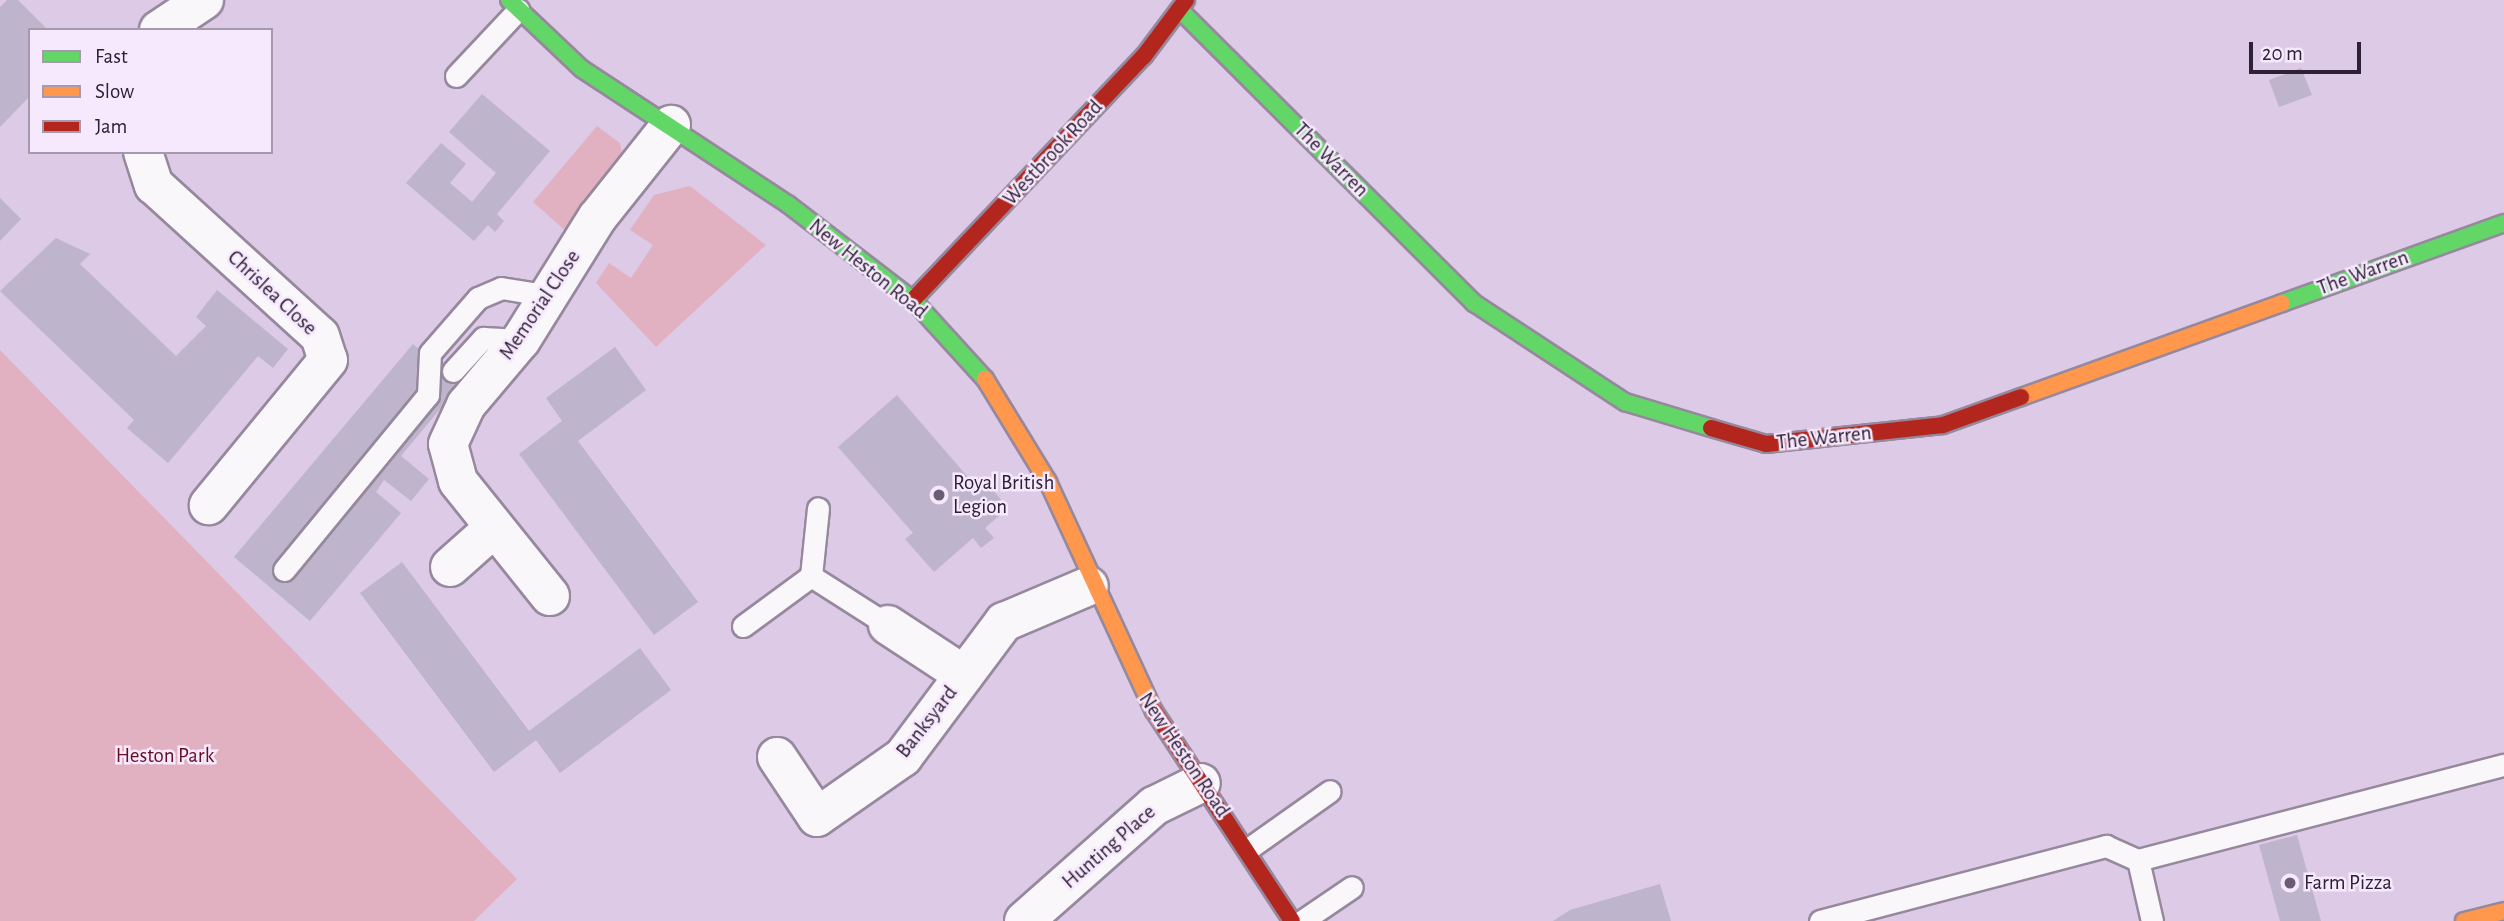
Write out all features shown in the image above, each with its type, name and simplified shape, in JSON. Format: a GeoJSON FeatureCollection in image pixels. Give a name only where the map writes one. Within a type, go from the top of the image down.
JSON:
{"type":"FeatureCollection","features":[{"type":"Feature","properties":{"kind":"street"},"geometry":{"type":"LineString","coordinates":[[162,28],[204,0]]}},
{"type":"Feature","properties":{"kind":"street","name":"New Heston Road"},"geometry":{"type":"LineString","coordinates":[[514,5],[582,69],[671,125],[913,300],[986,380],[1025,436],[1089,586],[1137,684],[1201,783],[1248,849],[1292,921]]}},
{"type":"Feature","properties":{"kind":"street","name":"The Warren"},"geometry":{"type":"LineString","coordinates":[[1183,5],[1474,303],[1625,402],[1766,444],[1943,425],[2504,223]]}},
{"type":"Feature","properties":{"kind":"street","name":"Westbrook Road"},"geometry":{"type":"LineString","coordinates":[[913,300],[1183,5]]}},
{"type":"Feature","properties":{"kind":"street","name":"Memorial Close"},"geometry":{"type":"LineString","coordinates":[[550,596],[458,481],[448,444],[466,405],[521,340],[551,296],[597,218],[671,125]]}},
{"type":"Feature","properties":{"kind":"street","name":"Chrislea Close"},"geometry":{"type":"LineString","coordinates":[[144,154],[154,184],[320,336],[328,360],[209,505]]}},
{"type":"Feature","properties":{"kind":"street"},"geometry":{"type":"LineString","coordinates":[[450,567],[494,528]]}},
{"type":"Feature","properties":{"kind":"street","name":"Banksyard"},"geometry":{"type":"LineString","coordinates":[[777,757],[817,817],[903,757],[964,675],[1019,611],[1089,586]]}},
{"type":"Feature","properties":{"kind":"street"},"geometry":{"type":"LineString","coordinates":[[888,625],[964,675]]}},
{"type":"Feature","properties":{"kind":"street","name":"Hunting Place"},"geometry":{"type":"LineString","coordinates":[[1024,921],[1154,807],[1201,783]]}},
{"type":"Feature","properties":{"kind":"street"},"geometry":{"type":"LineString","coordinates":[[2464,921],[2504,911]]}},
{"type":"Feature","properties":{"kind":"lane"},"geometry":{"type":"LineString","coordinates":[[456,76],[514,5]]}},
{"type":"Feature","properties":{"kind":"lane"},"geometry":{"type":"LineString","coordinates":[[284,570],[428,395],[430,352],[478,298],[501,288],[551,296]]}},
{"type":"Feature","properties":{"kind":"lane"},"geometry":{"type":"LineString","coordinates":[[453,371],[483,338],[521,340]]}},
{"type":"Feature","properties":{"kind":"lane"},"geometry":{"type":"LineString","coordinates":[[743,626],[811,576],[818,508]]}},
{"type":"Feature","properties":{"kind":"lane"},"geometry":{"type":"LineString","coordinates":[[811,576],[888,625]]}},
{"type":"Feature","properties":{"kind":"lane"},"geometry":{"type":"LineString","coordinates":[[1820,921],[2106,846],[2138,860],[2504,765]]}},
{"type":"Feature","properties":{"kind":"lane"},"geometry":{"type":"LineString","coordinates":[[1248,849],[1330,791]]}},
{"type":"Feature","properties":{"kind":"lane"},"geometry":{"type":"LineString","coordinates":[[2138,860],[2152,921]]}},
{"type":"Feature","properties":{"kind":"lane"},"geometry":{"type":"LineString","coordinates":[[1302,921],[1352,887]]}},
{"type":"Feature","properties":{"kind":"green space"},"geometry":{"type":"Polygon","coordinates":[[[597,126],[620,143],[622,154],[568,233],[533,202],[597,126]]]}},
{"type":"Feature","properties":{"kind":"green space"},"geometry":{"type":"Polygon","coordinates":[[[690,186],[766,245],[656,347],[596,283],[609,263],[631,278],[653,245],[630,230],[654,195],[690,186]]]}},
{"type":"Feature","properties":{"kind":"green space","name":"Heston Park"},"geometry":{"type":"Polygon","coordinates":[[[0,350],[517,879],[474,921],[0,921],[0,350]]]}},
{"type":"Feature","properties":{"kind":"building"},"geometry":{"type":"Polygon","coordinates":[[[7,0],[18,0],[46,28],[28,28],[28,98],[0,127],[0,7],[7,0]]]}},
{"type":"Feature","properties":{"kind":"building"},"geometry":{"type":"Polygon","coordinates":[[[2301,68],[2312,95],[2279,107],[2269,80],[2301,68]]]}},
{"type":"Feature","properties":{"kind":"building"},"geometry":{"type":"Polygon","coordinates":[[[482,94],[550,151],[497,214],[504,221],[495,232],[488,225],[474,241],[406,183],[441,143],[466,164],[450,183],[472,202],[496,173],[449,132],[482,94]]]}},
{"type":"Feature","properties":{"kind":"building"},"geometry":{"type":"Polygon","coordinates":[[[0,198],[21,219],[0,241],[0,198]]]}},
{"type":"Feature","properties":{"kind":"building"},"geometry":{"type":"Polygon","coordinates":[[[56,238],[90,254],[80,264],[176,356],[206,326],[196,317],[217,290],[288,349],[273,368],[258,356],[168,463],[127,428],[134,420],[0,291],[56,238]]]}},
{"type":"Feature","properties":{"kind":"building"},"geometry":{"type":"Polygon","coordinates":[[[413,344],[461,384],[401,456],[429,479],[411,501],[384,480],[376,492],[401,513],[310,621],[234,557],[413,344]]]}},
{"type":"Feature","properties":{"kind":"building"},"geometry":{"type":"Polygon","coordinates":[[[615,347],[646,390],[578,441],[698,602],[654,635],[519,454],[562,421],[546,398],[615,347]]]}},
{"type":"Feature","properties":{"kind":"building","name":"Royal British Legion"},"geometry":{"type":"Polygon","coordinates":[[[897,395],[973,483],[981,476],[1008,508],[985,528],[994,538],[981,548],[973,538],[934,572],[905,539],[913,533],[838,447],[897,395]]]}},
{"type":"Feature","properties":{"kind":"building"},"geometry":{"type":"Polygon","coordinates":[[[402,562],[529,731],[640,648],[671,690],[560,773],[536,740],[494,772],[360,593],[402,562]]]}},
{"type":"Feature","properties":{"kind":"building","name":"Farm Pizza"},"geometry":{"type":"Polygon","coordinates":[[[2297,835],[2321,921],[2280,921],[2259,845],[2297,835]]]}},
{"type":"Feature","properties":{"kind":"building"},"geometry":{"type":"Polygon","coordinates":[[[1660,884],[1671,921],[1553,921],[1570,910],[1660,884]]]}},
{"type":"Feature","properties":{"kind":"traffic: fast"},"geometry":{"type":"LineString","coordinates":[[509,0],[582,69],[789,205],[913,300],[985,379]]}},
{"type":"Feature","properties":{"kind":"traffic: fast"},"geometry":{"type":"LineString","coordinates":[[1180,10],[1474,303],[1625,402],[1711,428]]}},
{"type":"Feature","properties":{"kind":"traffic: fast"},"geometry":{"type":"LineString","coordinates":[[2282,303],[2504,223]]}},
{"type":"Feature","properties":{"kind":"traffic: slow"},"geometry":{"type":"LineString","coordinates":[[2021,397],[2282,303]]}},
{"type":"Feature","properties":{"kind":"traffic: slow"},"geometry":{"type":"LineString","coordinates":[[985,379],[1048,482],[1154,711]]}},
{"type":"Feature","properties":{"kind":"traffic: slow"},"geometry":{"type":"LineString","coordinates":[[2464,921],[2504,911]]}},
{"type":"Feature","properties":{"kind":"traffic: jam"},"geometry":{"type":"LineString","coordinates":[[913,300],[1144,56],[1186,0]]}},
{"type":"Feature","properties":{"kind":"traffic: jam"},"geometry":{"type":"LineString","coordinates":[[1711,428],[1766,444],[1943,425],[2021,397]]}},
{"type":"Feature","properties":{"kind":"traffic: jam"},"geometry":{"type":"LineString","coordinates":[[1154,711],[1292,921]]}},
{"type":"Feature","properties":{"kind":"place","name":"Royal British Legion"},"geometry":{"type":"Point","coordinates":[939,495]}},
{"type":"Feature","properties":{"kind":"place","name":"Farm Pizza"},"geometry":{"type":"Point","coordinates":[2290,883]}}]}
